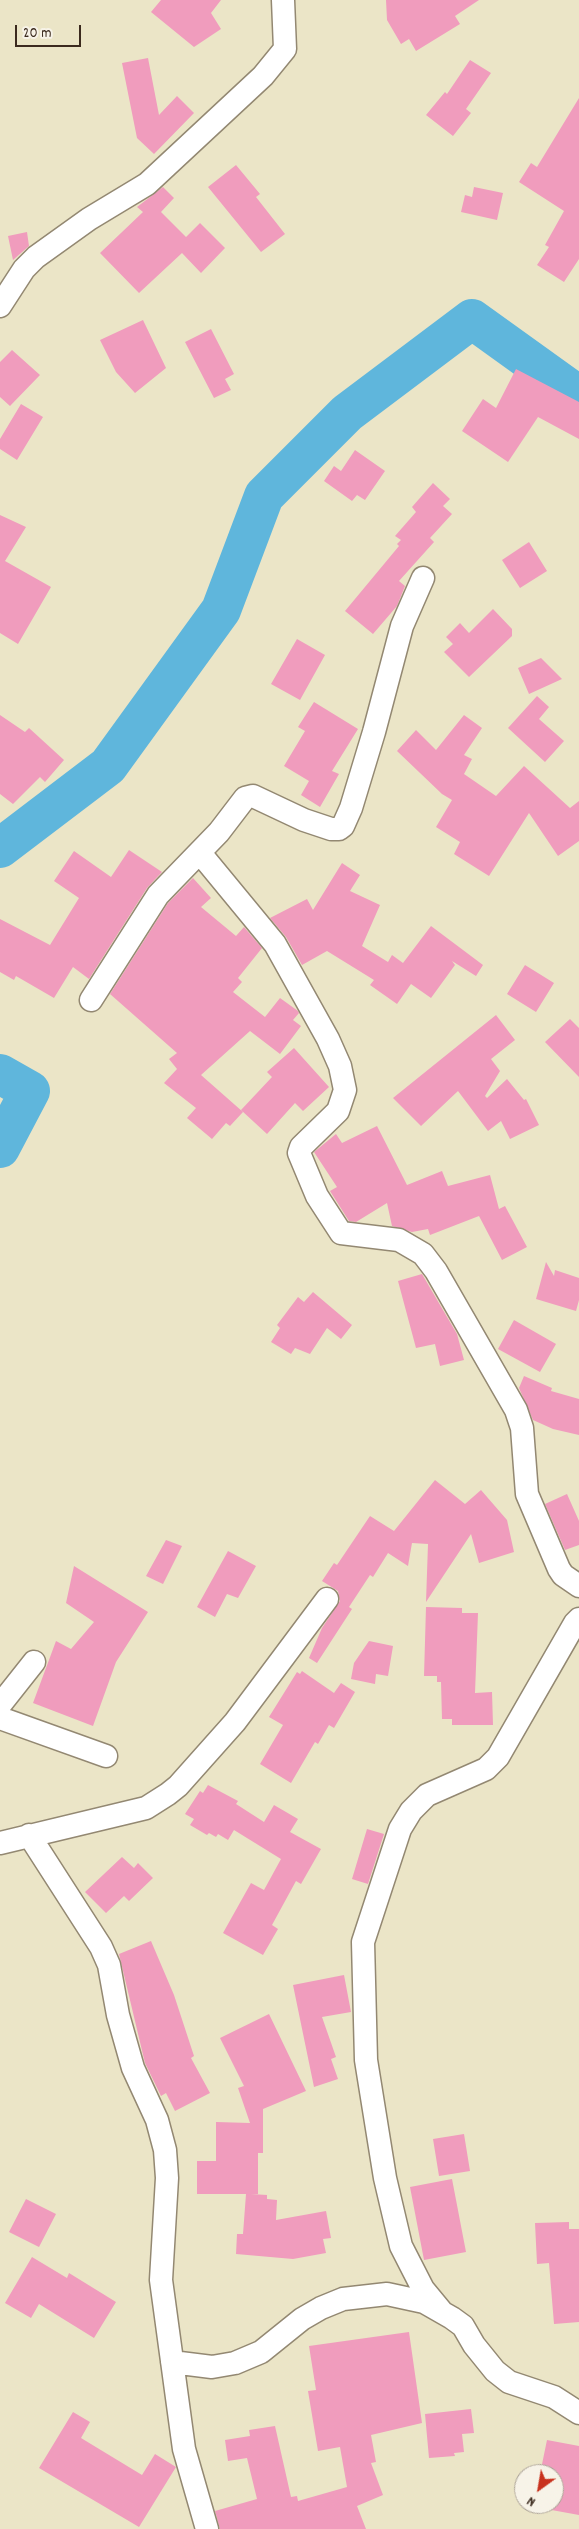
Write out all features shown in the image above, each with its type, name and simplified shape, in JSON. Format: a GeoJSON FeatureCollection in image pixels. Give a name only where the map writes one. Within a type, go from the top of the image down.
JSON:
{"type":"FeatureCollection","features":[{"type":"Feature","properties":{"kind":"street"},"geometry":{"type":"LineString","coordinates":[[0,306],[24,269],[36,257],[89,219],[147,184],[263,76],[285,49],[283,0]]}},
{"type":"Feature","properties":{"kind":"street"},"geometry":{"type":"LineString","coordinates":[[90,1000],[158,895],[219,832],[245,798],[253,796],[304,820],[331,829],[339,829],[343,826],[351,808],[374,732],[402,626],[424,578]]}},
{"type":"Feature","properties":{"kind":"street"},"geometry":{"type":"LineString","coordinates":[[200,853],[275,944],[312,1009],[340,1066],[345,1090],[338,1111],[301,1147],[299,1153],[317,1196],[341,1233],[398,1240],[422,1254],[436,1271],[516,1410],[522,1428],[527,1494],[558,1569],[562,1575],[579,1586]]}},
{"type":"Feature","properties":{"kind":"street"},"geometry":{"type":"LineString","coordinates":[[0,1843],[29,1835],[91,1823],[146,1808],[168,1794],[178,1786],[235,1722],[327,1599]]}},
{"type":"Feature","properties":{"kind":"street"},"geometry":{"type":"LineString","coordinates":[[442,2312],[423,2289],[401,2246],[385,2178],[366,2060],[363,1942],[400,1829],[411,1811],[427,1794],[486,1768],[498,1757],[579,1619]]}},
{"type":"Feature","properties":{"kind":"street"},"geometry":{"type":"LineString","coordinates":[[0,1705],[34,1662]]}},
{"type":"Feature","properties":{"kind":"street"},"geometry":{"type":"LineString","coordinates":[[0,1718],[106,1756]]}},
{"type":"Feature","properties":{"kind":"street"},"geometry":{"type":"LineString","coordinates":[[29,1835],[101,1947],[109,1965],[118,2015],[133,2068],[159,2128],[165,2150],[167,2178],[161,2280],[184,2449],[206,2529]]}},
{"type":"Feature","properties":{"kind":"street"},"geometry":{"type":"LineString","coordinates":[[172,2362],[212,2367],[249,2359],[261,2352],[302,2319],[321,2308],[350,2298],[387,2294],[424,2302],[442,2312],[463,2326],[474,2345],[502,2377],[531,2391],[554,2397],[579,2413]]}},
{"type":"Feature","properties":{"kind":"building"},"geometry":{"type":"Polygon","coordinates":[[[161,0],[221,0],[211,13],[221,29],[194,47],[151,12],[161,0]]]}},
{"type":"Feature","properties":{"kind":"building"},"geometry":{"type":"Polygon","coordinates":[[[386,0],[479,0],[455,16],[460,24],[416,51],[409,39],[401,44],[387,20],[386,0]]]}},
{"type":"Feature","properties":{"kind":"building"},"geometry":{"type":"Polygon","coordinates":[[[148,58],[159,115],[177,96],[194,113],[154,154],[137,138],[122,63],[148,58]]]}},
{"type":"Feature","properties":{"kind":"building"},"geometry":{"type":"Polygon","coordinates":[[[470,60],[491,73],[466,109],[471,113],[453,136],[426,115],[445,92],[447,94],[470,60]]]}},
{"type":"Feature","properties":{"kind":"building"},"geometry":{"type":"Polygon","coordinates":[[[579,98],[579,259],[564,282],[537,265],[549,247],[545,245],[564,211],[519,182],[531,163],[537,167],[579,98]]]}},
{"type":"Feature","properties":{"kind":"building"},"geometry":{"type":"Polygon","coordinates":[[[236,165],[260,194],[256,197],[285,234],[261,252],[208,187],[236,165]]]}},
{"type":"Feature","properties":{"kind":"building"},"geometry":{"type":"Polygon","coordinates":[[[163,187],[174,198],[161,212],[186,237],[200,223],[225,248],[201,273],[182,253],[139,293],[100,253],[143,212],[137,207],[163,187]]]}},
{"type":"Feature","properties":{"kind":"building"},"geometry":{"type":"Polygon","coordinates":[[[474,187],[503,193],[497,220],[461,212],[465,195],[472,197],[474,187]]]}},
{"type":"Feature","properties":{"kind":"building"},"geometry":{"type":"Polygon","coordinates":[[[27,232],[29,246],[13,260],[8,236],[27,232]]]}},
{"type":"Feature","properties":{"kind":"building"},"geometry":{"type":"Polygon","coordinates":[[[143,320],[166,368],[135,393],[116,372],[100,340],[143,320]]]}},
{"type":"Feature","properties":{"kind":"building"},"geometry":{"type":"Polygon","coordinates":[[[211,329],[234,374],[225,379],[231,390],[214,398],[185,342],[211,329]]]}},
{"type":"Feature","properties":{"kind":"building"},"geometry":{"type":"Polygon","coordinates":[[[12,350],[40,375],[10,406],[0,397],[0,362],[12,350]]]}},
{"type":"Feature","properties":{"kind":"building"},"geometry":{"type":"Polygon","coordinates":[[[516,369],[579,402],[579,439],[538,417],[508,462],[462,431],[483,399],[496,408],[516,369]]]}},
{"type":"Feature","properties":{"kind":"building"},"geometry":{"type":"Polygon","coordinates":[[[21,404],[43,417],[17,460],[0,449],[0,439],[21,404]]]}},
{"type":"Feature","properties":{"kind":"building"},"geometry":{"type":"Polygon","coordinates":[[[355,450],[385,471],[365,500],[357,495],[352,501],[324,481],[334,466],[341,471],[355,450]]]}},
{"type":"Feature","properties":{"kind":"building"},"geometry":{"type":"Polygon","coordinates":[[[433,483],[450,499],[443,506],[452,514],[430,538],[434,542],[399,581],[405,586],[397,606],[373,634],[345,611],[399,546],[397,544],[401,540],[395,536],[416,512],[412,507],[433,483]]]}},
{"type":"Feature","properties":{"kind":"building"},"geometry":{"type":"Polygon","coordinates":[[[0,515],[26,527],[5,561],[51,587],[18,644],[0,633],[0,515]]]}},
{"type":"Feature","properties":{"kind":"building"},"geometry":{"type":"Polygon","coordinates":[[[529,542],[547,571],[520,588],[502,560],[529,542]]]}},
{"type":"Feature","properties":{"kind":"building"},"geometry":{"type":"Polygon","coordinates":[[[493,609],[512,629],[512,636],[469,677],[444,652],[453,644],[446,637],[460,623],[469,633],[493,609]]]}},
{"type":"Feature","properties":{"kind":"building"},"geometry":{"type":"Polygon","coordinates":[[[297,639],[325,655],[300,700],[271,684],[297,639]]]}},
{"type":"Feature","properties":{"kind":"building"},"geometry":{"type":"Polygon","coordinates":[[[541,658],[562,679],[529,694],[518,668],[541,658]]]}},
{"type":"Feature","properties":{"kind":"building"},"geometry":{"type":"Polygon","coordinates":[[[537,696],[549,707],[539,719],[564,741],[545,762],[508,728],[537,696]]]}},
{"type":"Feature","properties":{"kind":"building"},"geometry":{"type":"Polygon","coordinates":[[[314,702],[358,729],[332,771],[339,774],[320,807],[301,795],[309,781],[284,766],[305,731],[298,727],[314,702]]]}},
{"type":"Feature","properties":{"kind":"building"},"geometry":{"type":"Polygon","coordinates":[[[0,715],[25,732],[29,728],[64,760],[45,782],[40,777],[13,804],[0,794],[0,715]]]}},
{"type":"Feature","properties":{"kind":"building"},"geometry":{"type":"Polygon","coordinates":[[[464,715],[482,728],[464,755],[472,759],[464,774],[496,796],[524,766],[570,808],[579,801],[579,841],[558,856],[529,813],[489,876],[454,854],[460,842],[436,827],[452,800],[442,794],[397,751],[416,730],[436,750],[464,715]]]}},
{"type":"Feature","properties":{"kind":"building"},"geometry":{"type":"Polygon","coordinates":[[[129,850],[162,872],[147,888],[89,979],[73,967],[54,998],[16,976],[14,980],[0,972],[0,919],[50,945],[79,898],[54,881],[74,851],[111,877],[129,850]]]}},
{"type":"Feature","properties":{"kind":"building"},"geometry":{"type":"Polygon","coordinates":[[[342,863],[360,875],[350,891],[380,905],[362,946],[388,962],[392,955],[403,963],[431,926],[483,965],[476,976],[452,961],[455,965],[431,998],[411,984],[397,1004],[370,985],[374,980],[327,951],[302,965],[286,937],[270,918],[307,899],[313,910],[342,863]]]}},
{"type":"Feature","properties":{"kind":"building"},"geometry":{"type":"Polygon","coordinates":[[[193,878],[211,898],[201,907],[236,936],[244,927],[262,948],[238,978],[242,982],[233,992],[265,1017],[280,998],[298,1011],[299,1013],[293,1020],[301,1026],[280,1054],[250,1031],[201,1075],[243,1112],[230,1126],[226,1123],[212,1139],[187,1118],[196,1108],[164,1083],[177,1069],[169,1059],[177,1053],[110,994],[168,903],[193,878]]]}},
{"type":"Feature","properties":{"kind":"building"},"geometry":{"type":"Polygon","coordinates":[[[525,965],[554,983],[536,1012],[507,994],[525,965]]]}},
{"type":"Feature","properties":{"kind":"building"},"geometry":{"type":"Polygon","coordinates":[[[496,1015],[515,1040],[491,1059],[500,1071],[485,1096],[487,1098],[507,1079],[524,1100],[526,1099],[539,1125],[510,1139],[501,1121],[488,1131],[458,1091],[421,1126],[393,1098],[496,1015]]]}},
{"type":"Feature","properties":{"kind":"building"},"geometry":{"type":"Polygon","coordinates":[[[570,1019],[579,1028],[579,1077],[545,1042],[570,1019]]]}},
{"type":"Feature","properties":{"kind":"building"},"geometry":{"type":"Polygon","coordinates":[[[294,1048],[329,1087],[303,1111],[295,1103],[267,1134],[241,1110],[272,1077],[267,1072],[294,1048]]]}},
{"type":"Feature","properties":{"kind":"building"},"geometry":{"type":"Polygon","coordinates":[[[377,1126],[407,1185],[442,1171],[448,1186],[490,1175],[499,1209],[505,1206],[527,1247],[502,1260],[479,1216],[430,1235],[428,1229],[412,1232],[392,1226],[387,1203],[356,1222],[349,1221],[330,1191],[337,1187],[314,1152],[336,1134],[342,1143],[377,1126]]]}},
{"type":"Feature","properties":{"kind":"building"},"geometry":{"type":"Polygon","coordinates":[[[546,1262],[554,1276],[555,1270],[579,1278],[579,1300],[576,1311],[536,1299],[546,1262]]]}},
{"type":"Feature","properties":{"kind":"building"},"geometry":{"type":"Polygon","coordinates":[[[422,1274],[457,1334],[464,1360],[440,1366],[435,1344],[416,1348],[398,1281],[422,1274]]]}},
{"type":"Feature","properties":{"kind":"building"},"geometry":{"type":"Polygon","coordinates":[[[313,1292],[352,1325],[341,1339],[327,1328],[310,1354],[295,1348],[291,1354],[271,1342],[280,1328],[277,1325],[298,1297],[304,1302],[313,1292]]]}},
{"type":"Feature","properties":{"kind":"building"},"geometry":{"type":"Polygon","coordinates":[[[514,1320],[556,1344],[540,1372],[498,1349],[514,1320]]]}},
{"type":"Feature","properties":{"kind":"building"},"geometry":{"type":"Polygon","coordinates":[[[524,1376],[552,1388],[551,1391],[579,1399],[579,1435],[553,1429],[533,1420],[519,1388],[524,1376]]]}},
{"type":"Feature","properties":{"kind":"building"},"geometry":{"type":"Polygon","coordinates":[[[435,1480],[465,1504],[481,1490],[507,1520],[514,1552],[479,1563],[471,1534],[426,1602],[428,1544],[412,1543],[408,1566],[388,1553],[373,1577],[370,1575],[349,1607],[352,1609],[317,1663],[309,1658],[322,1628],[340,1601],[338,1591],[322,1581],[334,1563],[337,1565],[370,1516],[394,1531],[435,1480]]]}},
{"type":"Feature","properties":{"kind":"building"},"geometry":{"type":"Polygon","coordinates":[[[567,1494],[579,1521],[579,1545],[565,1550],[545,1504],[567,1494]]]}},
{"type":"Feature","properties":{"kind":"building"},"geometry":{"type":"Polygon","coordinates":[[[166,1540],[182,1546],[163,1584],[146,1576],[166,1540]]]}},
{"type":"Feature","properties":{"kind":"building"},"geometry":{"type":"Polygon","coordinates":[[[228,1551],[256,1566],[238,1598],[227,1594],[215,1617],[197,1607],[228,1551]]]}},
{"type":"Feature","properties":{"kind":"building"},"geometry":{"type":"Polygon","coordinates":[[[74,1566],[148,1612],[116,1662],[93,1726],[33,1703],[56,1641],[71,1649],[94,1622],[66,1603],[74,1566]]]}},
{"type":"Feature","properties":{"kind":"building"},"geometry":{"type":"Polygon","coordinates":[[[426,1607],[462,1608],[462,1613],[478,1613],[475,1693],[492,1692],[493,1725],[452,1725],[452,1719],[442,1719],[441,1682],[437,1682],[437,1676],[424,1676],[426,1607]]]}},
{"type":"Feature","properties":{"kind":"building"},"geometry":{"type":"Polygon","coordinates":[[[369,1641],[393,1646],[388,1676],[376,1674],[375,1684],[351,1679],[354,1663],[369,1641]]]}},
{"type":"Feature","properties":{"kind":"building"},"geometry":{"type":"Polygon","coordinates":[[[302,1671],[334,1693],[341,1683],[355,1692],[334,1728],[329,1725],[318,1744],[315,1742],[291,1783],[260,1764],[283,1725],[269,1717],[297,1672],[300,1674],[302,1671]]]}},
{"type":"Feature","properties":{"kind":"building"},"geometry":{"type":"Polygon","coordinates":[[[208,1785],[238,1801],[236,1804],[264,1822],[274,1805],[298,1819],[290,1832],[321,1849],[301,1884],[296,1881],[272,1925],[278,1929],[263,1955],[223,1933],[251,1883],[264,1890],[281,1859],[234,1830],[228,1840],[218,1834],[216,1837],[209,1833],[207,1835],[190,1825],[194,1819],[185,1814],[200,1791],[203,1793],[208,1785]]]}},
{"type":"Feature","properties":{"kind":"building"},"geometry":{"type":"Polygon","coordinates":[[[367,1829],[384,1834],[368,1884],[352,1879],[367,1829]]]}},
{"type":"Feature","properties":{"kind":"building"},"geometry":{"type":"Polygon","coordinates":[[[122,1857],[134,1868],[138,1863],[153,1878],[129,1901],[124,1896],[106,1913],[85,1892],[122,1857]]]}},
{"type":"Feature","properties":{"kind":"building"},"geometry":{"type":"Polygon","coordinates":[[[151,1941],[174,1995],[194,2056],[191,2058],[210,2093],[175,2111],[166,2093],[161,2096],[145,2063],[119,1954],[151,1941]]]}},
{"type":"Feature","properties":{"kind":"building"},"geometry":{"type":"Polygon","coordinates":[[[344,1975],[351,2012],[322,2017],[336,2057],[331,2059],[338,2079],[314,2087],[293,1985],[344,1975]]]}},
{"type":"Feature","properties":{"kind":"building"},"geometry":{"type":"Polygon","coordinates":[[[269,2014],[306,2091],[263,2109],[263,2153],[258,2153],[258,2194],[251,2194],[267,2195],[267,2199],[277,2200],[276,2220],[326,2211],[331,2238],[323,2239],[326,2253],[293,2259],[236,2254],[237,2234],[243,2234],[246,2194],[197,2194],[197,2161],[216,2161],[216,2122],[250,2123],[238,2088],[244,2086],[220,2038],[269,2014]]]}},
{"type":"Feature","properties":{"kind":"building"},"geometry":{"type":"Polygon","coordinates":[[[464,2134],[470,2171],[439,2176],[433,2139],[464,2134]]]}},
{"type":"Feature","properties":{"kind":"building"},"geometry":{"type":"Polygon","coordinates":[[[452,2179],[466,2252],[424,2260],[410,2187],[452,2179]]]}},
{"type":"Feature","properties":{"kind":"building"},"geometry":{"type":"Polygon","coordinates":[[[26,2199],[56,2214],[39,2247],[9,2232],[26,2199]]]}},
{"type":"Feature","properties":{"kind":"building"},"geometry":{"type":"Polygon","coordinates":[[[569,2222],[569,2229],[579,2229],[579,2322],[554,2324],[549,2263],[537,2264],[535,2223],[569,2222]]]}},
{"type":"Feature","properties":{"kind":"building"},"geometry":{"type":"Polygon","coordinates":[[[32,2257],[67,2278],[69,2273],[116,2302],[94,2338],[39,2304],[31,2318],[5,2303],[32,2257]]]}},
{"type":"Feature","properties":{"kind":"building"},"geometry":{"type":"Polygon","coordinates":[[[409,2332],[422,2423],[371,2435],[376,2462],[371,2463],[383,2495],[357,2506],[366,2529],[220,2529],[215,2511],[257,2499],[247,2458],[228,2461],[225,2440],[250,2436],[249,2430],[275,2426],[291,2497],[297,2496],[298,2501],[347,2487],[340,2447],[318,2451],[308,2391],[316,2390],[309,2346],[409,2332]]]}},
{"type":"Feature","properties":{"kind":"building"},"geometry":{"type":"Polygon","coordinates":[[[471,2409],[474,2433],[462,2434],[464,2452],[454,2453],[455,2456],[429,2458],[425,2414],[471,2409]]]}},
{"type":"Feature","properties":{"kind":"building"},"geometry":{"type":"Polygon","coordinates":[[[73,2412],[90,2422],[81,2438],[142,2475],[155,2454],[176,2467],[139,2527],[39,2468],[73,2412]]]}},
{"type":"Feature","properties":{"kind":"building"},"geometry":{"type":"Polygon","coordinates":[[[547,2440],[579,2446],[579,2515],[564,2512],[564,2464],[542,2464],[547,2440]]]}},
{"type":"Feature","properties":{"kind":"waterway"},"geometry":{"type":"LineString","coordinates":[[0,848],[108,766],[221,610],[264,496],[347,413],[472,319],[579,396]]}},
{"type":"Feature","properties":{"kind":"waterway"},"geometry":{"type":"LineString","coordinates":[[0,1074],[30,1091],[0,1148]]}}]}
